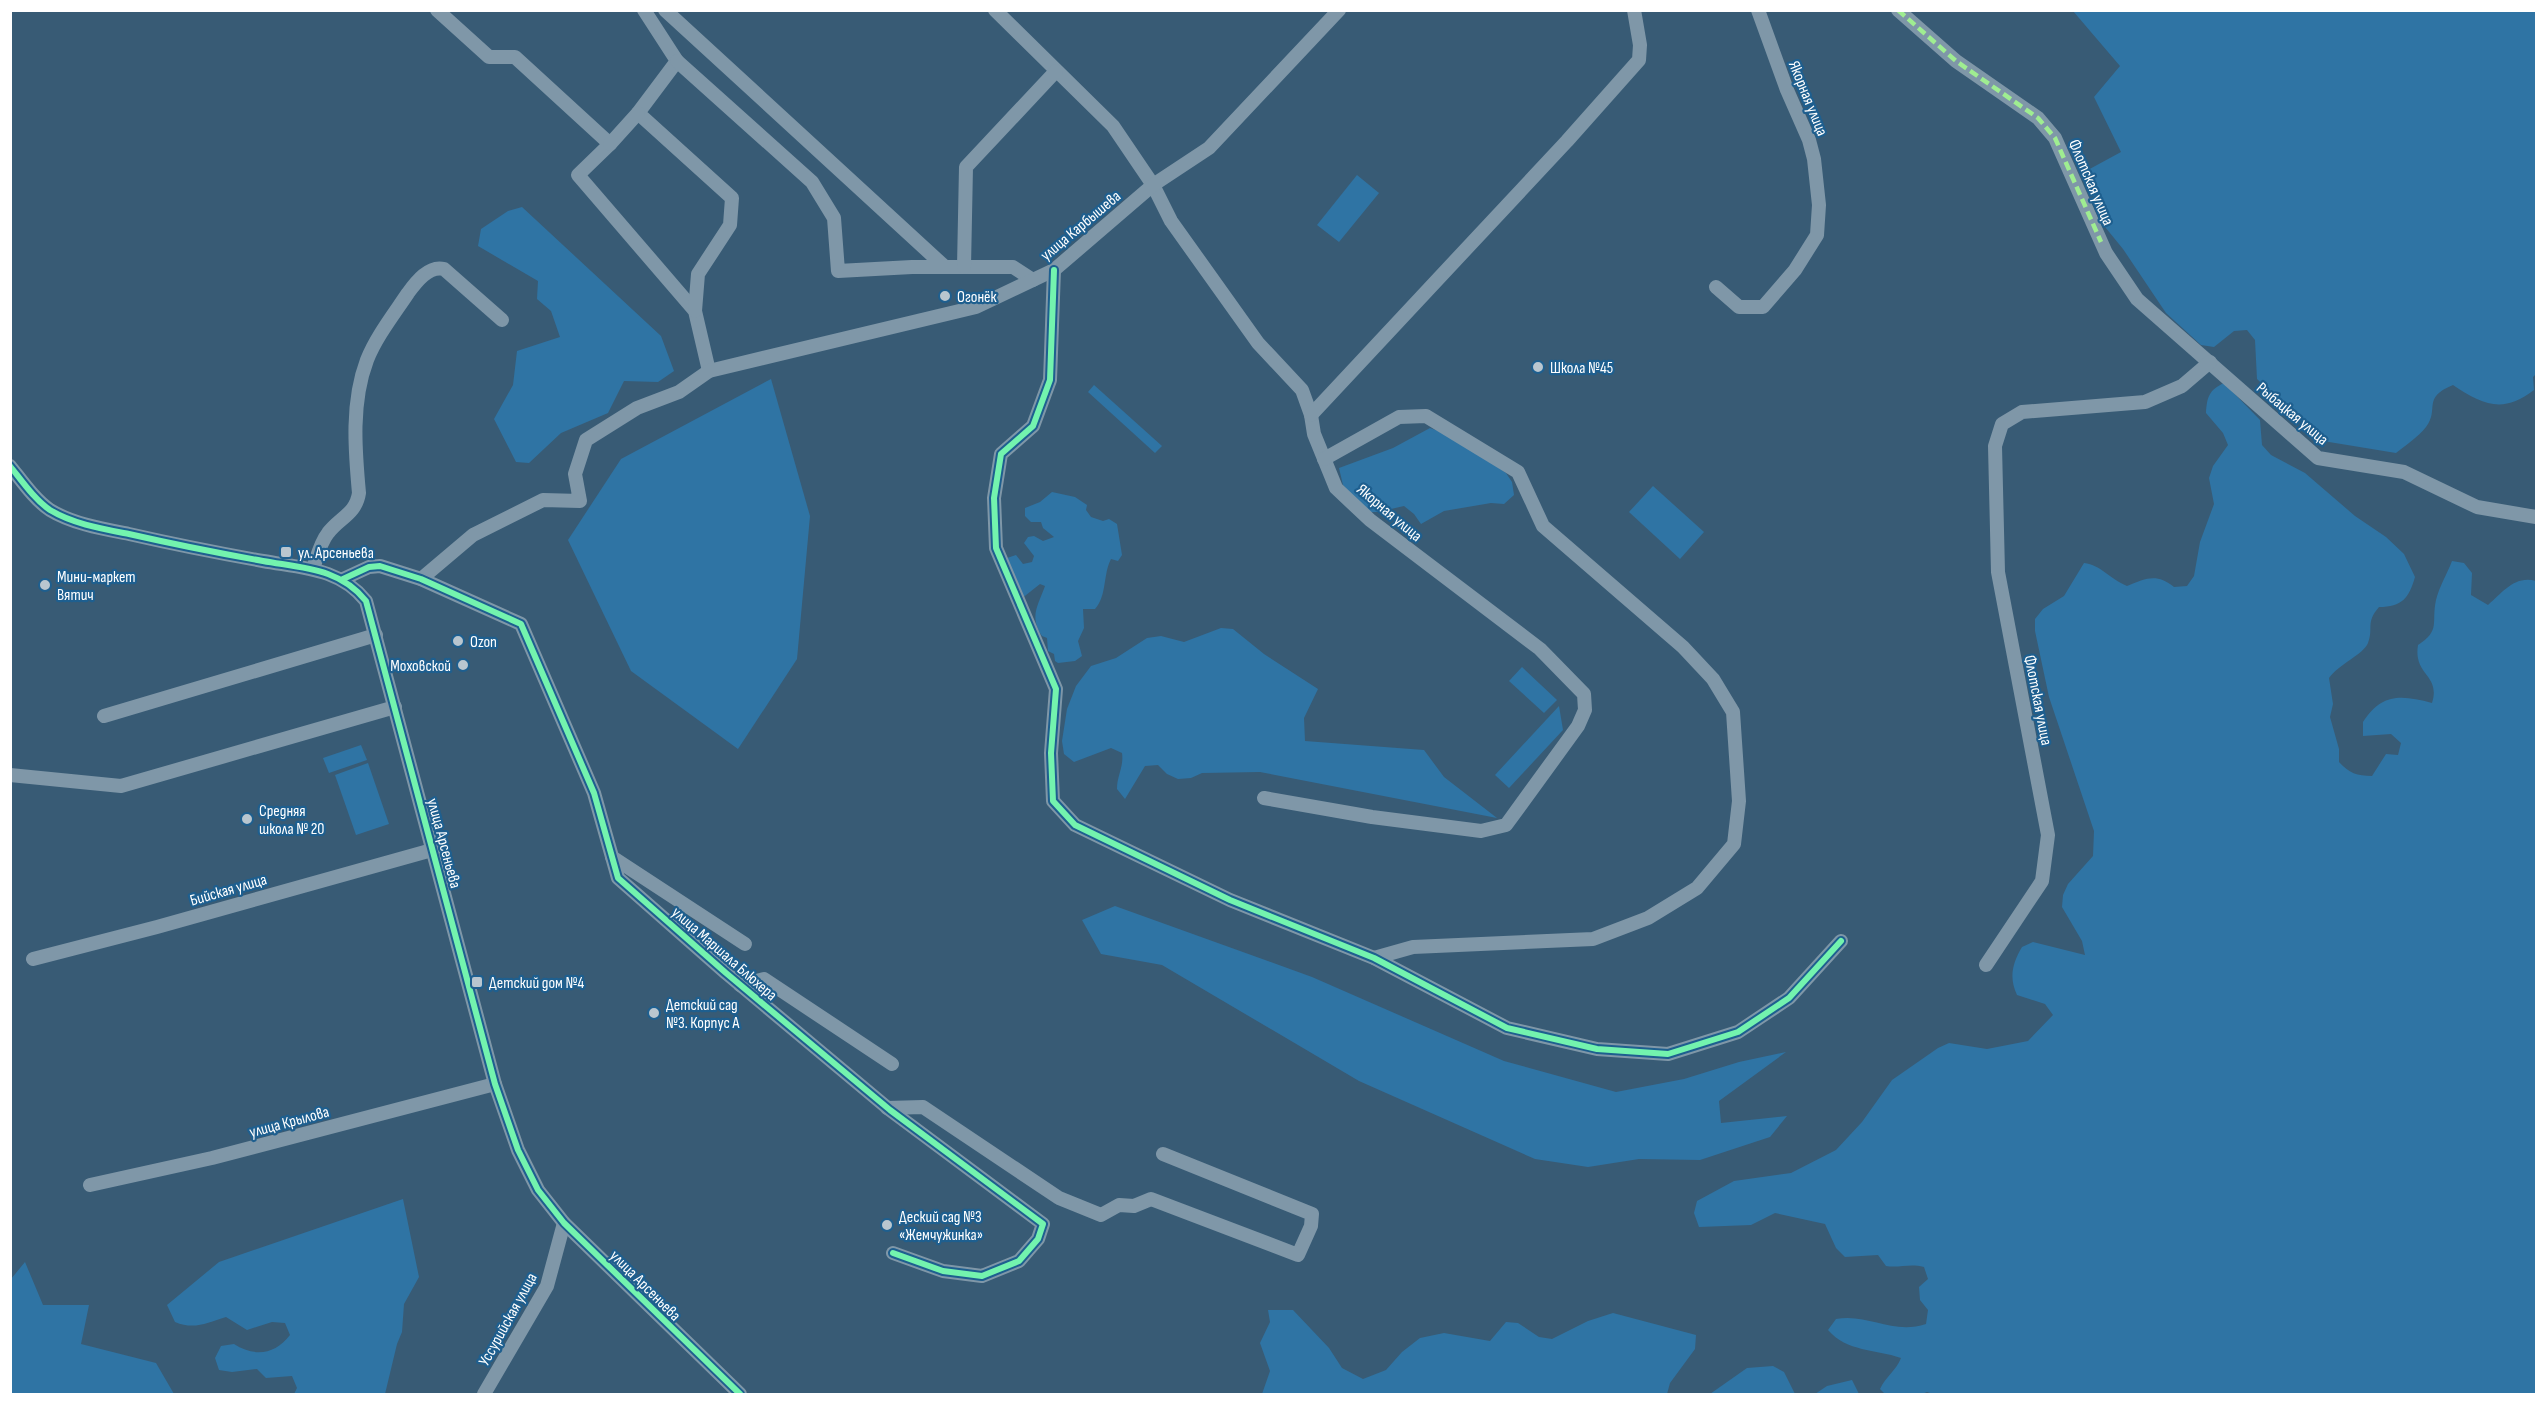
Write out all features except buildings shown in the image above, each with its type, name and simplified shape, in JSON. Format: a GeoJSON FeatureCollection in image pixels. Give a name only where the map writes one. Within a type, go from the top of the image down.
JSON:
{"type":"FeatureCollection","features":[{"type":"Feature","properties":{"kind":"street"},"geometry":{"type":"LineString","coordinates":[[437,10],[489,57],[515,57],[610,144]]}},
{"type":"Feature","properties":{"kind":"street"},"geometry":{"type":"LineString","coordinates":[[644,10],[677,61],[812,182],[834,218],[838,271],[1013,267],[1033,280]]}},
{"type":"Feature","properties":{"kind":"street"},"geometry":{"type":"LineString","coordinates":[[665,10],[945,267]]}},
{"type":"Feature","properties":{"kind":"street","name":"Якорная улица"},"geometry":{"type":"LineString","coordinates":[[995,10],[1113,126],[1152,185],[1171,221],[1258,343],[1302,390],[1311,415],[1314,434],[1336,488],[1370,520],[1540,649],[1584,694],[1585,710],[1578,726],[1506,825],[1481,831],[1372,817],[1264,798]]}},
{"type":"Feature","properties":{"kind":"street","name":"улица Карбышева"},"geometry":{"type":"LineString","coordinates":[[709,372],[976,307],[1054,270],[1152,185],[1209,148],[1339,10]]}},
{"type":"Feature","properties":{"kind":"street"},"geometry":{"type":"LineString","coordinates":[[1311,415],[1567,141],[1639,60],[1640,45],[1634,10]]}},
{"type":"Feature","properties":{"kind":"street","name":"Якорная улица"},"geometry":{"type":"LineString","coordinates":[[1716,287],[1739,307],[1763,307],[1795,270],[1817,235],[1817,185],[1809,140],[1787,90],[1758,10]]}},
{"type":"Feature","properties":{"kind":"street","name":"Флотская улица"},"geometry":{"type":"LineString","coordinates":[[1898,10],[1956,61],[2038,118],[2055,138],[2100,242],[2122,279],[2144,306],[2210,362],[2182,386],[2145,402],[2022,412],[2002,423],[1995,446],[1998,572],[2048,835],[2042,882],[1986,965]]}},
{"type":"Feature","properties":{"kind":"street"},"geometry":{"type":"LineString","coordinates":[[677,61],[638,113],[578,175],[695,311]]}},
{"type":"Feature","properties":{"kind":"street"},"geometry":{"type":"LineString","coordinates":[[964,267],[966,167],[1056,71]]}},
{"type":"Feature","properties":{"kind":"street"},"geometry":{"type":"LineString","coordinates":[[421,579],[473,535],[543,500],[580,501],[574,474],[586,440],[637,408],[679,392],[709,372],[695,311],[698,274],[730,225],[732,198],[638,113]]}},
{"type":"Feature","properties":{"kind":"street"},"geometry":{"type":"LineString","coordinates":[[313,569],[328,532],[351,513],[357,502],[359,494],[356,418],[367,360],[413,287],[430,271],[439,267],[444,268],[502,320]]}},
{"type":"Feature","properties":{"kind":"street"},"geometry":{"type":"LineString","coordinates":[[1054,270],[1050,380],[1033,426],[1002,454],[994,498],[996,548],[1056,689],[1051,753],[1053,801],[1075,825],[1230,900],[1374,958],[1507,1028],[1597,1049],[1668,1054],[1738,1032],[1789,998],[1841,941]]}},
{"type":"Feature","properties":{"kind":"street","name":"Рыбацкая улица"},"geometry":{"type":"LineString","coordinates":[[2210,362],[2318,458],[2404,472],[2477,507],[2536,516]]}},
{"type":"Feature","properties":{"kind":"street"},"geometry":{"type":"LineString","coordinates":[[1324,459],[1400,417],[1426,416],[1518,472],[1543,526],[1683,647],[1713,679],[1733,712],[1739,801],[1734,844],[1697,888],[1648,918],[1593,939],[1413,947],[1374,958]]}},
{"type":"Feature","properties":{"kind":"street","name":"улица Арсеньева"},"geometry":{"type":"LineString","coordinates":[[10,466],[43,505],[80,522],[187,547],[313,569],[343,579],[357,589],[366,601],[376,635],[495,1084],[518,1150],[538,1190],[564,1223],[740,1395]]}},
{"type":"Feature","properties":{"kind":"street","name":"улица Маршала Блюхера"},"geometry":{"type":"LineString","coordinates":[[343,579],[369,567],[380,566],[421,579],[521,624],[594,793],[618,878],[740,985],[887,1107],[1043,1224],[1038,1239],[1019,1261],[982,1276],[943,1271],[893,1253]]}},
{"type":"Feature","properties":{"kind":"street"},"geometry":{"type":"LineString","coordinates":[[104,716],[376,635]]}},
{"type":"Feature","properties":{"kind":"street"},"geometry":{"type":"LineString","coordinates":[[10,775],[121,786],[395,706]]}},
{"type":"Feature","properties":{"kind":"street","name":"Бийская улица"},"geometry":{"type":"LineString","coordinates":[[33,959],[157,927],[432,850]]}},
{"type":"Feature","properties":{"kind":"street"},"geometry":{"type":"LineString","coordinates":[[612,857],[745,944]]}},
{"type":"Feature","properties":{"kind":"street"},"geometry":{"type":"LineString","coordinates":[[740,985],[764,979],[892,1064]]}},
{"type":"Feature","properties":{"kind":"street","name":"улица Крылова"},"geometry":{"type":"LineString","coordinates":[[90,1185],[212,1158],[495,1084]]}},
{"type":"Feature","properties":{"kind":"street"},"geometry":{"type":"LineString","coordinates":[[887,1107],[922,1107],[1059,1198],[1101,1215],[1119,1205],[1134,1206],[1151,1199],[1298,1255],[1311,1226],[1312,1214],[1163,1154]]}},
{"type":"Feature","properties":{"kind":"street","name":"Уссурийская улица"},"geometry":{"type":"LineString","coordinates":[[484,1395],[547,1286],[564,1223]]}},
{"type":"Feature","properties":{"kind":"shaded area"},"geometry":{"type":"Polygon","coordinates":[[[2073,11],[2536,11],[2536,374],[2533,377],[2534,390],[2512,402],[2493,404],[2474,398],[2453,385],[2443,390],[2434,399],[2432,415],[2426,427],[2396,453],[2323,441],[2257,379],[2255,340],[2247,330],[2234,331],[2214,347],[2201,345],[2166,313],[2123,249],[2101,222],[2086,171],[2121,152],[2094,97],[2120,66],[2073,11]]]}},
{"type":"Feature","properties":{"kind":"shaded area"},"geometry":{"type":"Polygon","coordinates":[[[1357,175],[1379,193],[1339,242],[1317,225],[1357,175]]]}},
{"type":"Feature","properties":{"kind":"shaded area"},"geometry":{"type":"Polygon","coordinates":[[[522,207],[661,336],[674,371],[658,382],[624,381],[608,413],[561,433],[529,463],[516,462],[494,419],[513,385],[517,351],[560,337],[551,311],[537,299],[538,281],[478,246],[481,229],[508,211],[522,207]]]}},
{"type":"Feature","properties":{"kind":"shaded area"},"geometry":{"type":"Polygon","coordinates":[[[771,379],[810,516],[797,659],[738,749],[631,671],[568,540],[621,459],[771,379]]]}},
{"type":"Feature","properties":{"kind":"shaded area"},"geometry":{"type":"Polygon","coordinates":[[[2224,383],[2260,420],[2262,445],[2271,455],[2305,473],[2355,516],[2386,537],[2404,554],[2415,577],[2410,591],[2403,600],[2387,607],[2379,607],[2372,617],[2370,638],[2366,647],[2329,678],[2333,704],[2330,717],[2339,749],[2339,762],[2346,769],[2372,776],[2386,754],[2398,755],[2401,743],[2391,734],[2363,736],[2363,722],[2377,706],[2385,701],[2402,698],[2432,703],[2433,686],[2419,663],[2418,645],[2430,635],[2434,626],[2437,595],[2452,561],[2464,563],[2472,573],[2471,595],[2488,605],[2504,590],[2522,580],[2536,581],[2536,1394],[1933,1394],[1927,1392],[1885,1394],[1880,1389],[1901,1358],[1853,1346],[1828,1330],[1836,1319],[1848,1318],[1902,1327],[1926,1324],[1928,1310],[1920,1300],[1919,1287],[1928,1279],[1924,1267],[1886,1266],[1878,1255],[1845,1257],[1836,1248],[1825,1224],[1775,1213],[1751,1225],[1699,1227],[1694,1213],[1697,1201],[1734,1181],[1791,1173],[1836,1150],[1862,1122],[1892,1080],[1938,1048],[1949,1043],[1987,1049],[2028,1041],[2053,1015],[2045,1004],[2017,995],[2012,977],[2014,965],[2022,947],[2033,942],[2085,955],[2082,941],[2062,907],[2063,895],[2068,884],[2093,856],[2094,831],[2049,697],[2035,631],[2035,619],[2043,609],[2064,596],[2084,563],[2096,566],[2127,586],[2157,578],[2174,587],[2187,586],[2194,576],[2200,542],[2214,504],[2209,478],[2213,466],[2228,445],[2223,433],[2206,413],[2210,395],[2215,388],[2224,383]]]}},
{"type":"Feature","properties":{"kind":"shaded area"},"geometry":{"type":"Polygon","coordinates":[[[1094,385],[1162,446],[1155,453],[1088,392],[1094,385]]]}},
{"type":"Feature","properties":{"kind":"shaded area"},"geometry":{"type":"Polygon","coordinates":[[[1430,428],[1456,437],[1506,473],[1512,482],[1514,495],[1504,504],[1491,503],[1444,511],[1421,524],[1404,506],[1378,512],[1366,512],[1343,485],[1339,468],[1393,448],[1430,428]]]}},
{"type":"Feature","properties":{"kind":"shaded area"},"geometry":{"type":"Polygon","coordinates":[[[1653,486],[1704,532],[1680,559],[1629,512],[1653,486]]]}},
{"type":"Feature","properties":{"kind":"shaded area"},"geometry":{"type":"Polygon","coordinates":[[[1052,492],[1075,497],[1087,505],[1086,510],[1091,517],[1103,521],[1109,519],[1117,524],[1122,555],[1118,561],[1111,559],[1099,604],[1095,609],[1083,609],[1084,628],[1078,641],[1082,656],[1075,661],[1058,663],[1055,661],[1054,654],[1048,651],[1047,638],[1042,636],[1036,623],[1036,611],[1045,586],[1040,584],[1021,599],[1007,558],[1016,555],[1023,564],[1032,562],[1034,556],[1024,543],[1028,537],[1034,536],[1043,541],[1054,537],[1043,528],[1041,522],[1031,522],[1025,516],[1025,508],[1040,502],[1052,492]]]}},
{"type":"Feature","properties":{"kind":"shaded area"},"geometry":{"type":"Polygon","coordinates":[[[1221,628],[1233,629],[1264,654],[1318,689],[1304,718],[1305,741],[1424,750],[1444,777],[1497,818],[1260,772],[1202,773],[1191,778],[1178,779],[1167,774],[1158,765],[1145,766],[1125,799],[1117,789],[1122,753],[1111,748],[1074,762],[1064,754],[1062,741],[1067,709],[1076,686],[1091,666],[1116,658],[1147,638],[1161,636],[1184,642],[1221,628]]]}},
{"type":"Feature","properties":{"kind":"shaded area"},"geometry":{"type":"Polygon","coordinates":[[[1522,667],[1557,700],[1544,713],[1509,681],[1522,667]]]}},
{"type":"Feature","properties":{"kind":"shaded area"},"geometry":{"type":"Polygon","coordinates":[[[1559,706],[1563,730],[1509,788],[1495,775],[1559,706]]]}},
{"type":"Feature","properties":{"kind":"shaded area"},"geometry":{"type":"Polygon","coordinates":[[[361,745],[367,760],[329,773],[323,758],[361,745]]]}},
{"type":"Feature","properties":{"kind":"shaded area"},"geometry":{"type":"Polygon","coordinates":[[[368,763],[389,824],[356,835],[335,775],[368,763]]]}},
{"type":"Feature","properties":{"kind":"shaded area"},"geometry":{"type":"Polygon","coordinates":[[[1115,906],[1312,977],[1504,1061],[1616,1092],[1684,1079],[1739,1062],[1786,1052],[1719,1101],[1721,1123],[1787,1116],[1770,1137],[1700,1160],[1639,1159],[1588,1167],[1535,1159],[1359,1081],[1162,965],[1101,954],[1082,920],[1115,906]]]}},
{"type":"Feature","properties":{"kind":"shaded area"},"geometry":{"type":"Polygon","coordinates":[[[403,1199],[419,1277],[404,1304],[402,1332],[385,1394],[294,1394],[297,1388],[292,1376],[266,1378],[257,1369],[232,1372],[219,1370],[215,1358],[221,1346],[234,1344],[257,1352],[271,1350],[278,1347],[290,1335],[285,1323],[272,1322],[247,1330],[226,1317],[194,1326],[175,1322],[167,1305],[219,1262],[403,1199]]]}},
{"type":"Feature","properties":{"kind":"shaded area"},"geometry":{"type":"Polygon","coordinates":[[[25,1262],[43,1305],[89,1305],[81,1344],[156,1363],[174,1394],[11,1394],[11,1279],[25,1262]]]}},
{"type":"Feature","properties":{"kind":"shaded area"},"geometry":{"type":"Polygon","coordinates":[[[1268,1310],[1293,1310],[1329,1348],[1342,1368],[1363,1379],[1386,1370],[1402,1352],[1420,1338],[1444,1333],[1490,1341],[1506,1322],[1518,1323],[1539,1337],[1552,1339],[1588,1321],[1613,1313],[1696,1335],[1695,1349],[1670,1383],[1667,1394],[1262,1394],[1270,1371],[1260,1343],[1270,1322],[1268,1310]]]}},
{"type":"Feature","properties":{"kind":"shaded area"},"geometry":{"type":"Polygon","coordinates":[[[1773,1366],[1784,1372],[1795,1394],[1710,1394],[1747,1368],[1773,1366]]]}},
{"type":"Feature","properties":{"kind":"shaded area"},"geometry":{"type":"Polygon","coordinates":[[[1852,1380],[1859,1394],[1815,1394],[1827,1386],[1852,1380]]]}},
{"type":"Feature","properties":{"kind":"marked path"},"geometry":{"type":"LineString","coordinates":[[1898,10],[1956,61],[2038,118],[2055,138],[2101,242]]}},
{"type":"Feature","properties":{"kind":"cycle path"},"geometry":{"type":"LineString","coordinates":[[1054,270],[1050,380],[1033,426],[1001,454],[994,498],[996,548],[1056,689],[1051,753],[1053,801],[1075,825],[1230,900],[1374,958],[1507,1028],[1597,1049],[1668,1054],[1738,1032],[1789,998],[1841,941]]}},
{"type":"Feature","properties":{"kind":"cycle path"},"geometry":{"type":"LineString","coordinates":[[10,466],[39,501],[50,510],[68,519],[179,545],[319,571],[344,582],[366,601],[495,1084],[518,1150],[538,1190],[564,1223],[740,1394]]}},
{"type":"Feature","properties":{"kind":"cycle path"},"geometry":{"type":"LineString","coordinates":[[343,579],[369,567],[380,566],[421,579],[521,624],[594,793],[618,878],[726,973],[890,1110],[1043,1224],[1038,1239],[1019,1261],[982,1276],[943,1271],[893,1253]]}},
{"type":"Feature","properties":{"kind":"place","name":"Огонёк"},"geometry":{"type":"Point","coordinates":[945,296]}},
{"type":"Feature","properties":{"kind":"place","name":"Школа №45"},"geometry":{"type":"Point","coordinates":[1538,367]}},
{"type":"Feature","properties":{"kind":"place","name":"ул. Арсеньева"},"geometry":{"type":"Point","coordinates":[286,552]}},
{"type":"Feature","properties":{"kind":"place","name":"Мини-маркет Вятич"},"geometry":{"type":"Point","coordinates":[45,585]}},
{"type":"Feature","properties":{"kind":"place","name":"Ozon"},"geometry":{"type":"Point","coordinates":[458,641]}},
{"type":"Feature","properties":{"kind":"place","name":"Моховской"},"geometry":{"type":"Point","coordinates":[463,665]}},
{"type":"Feature","properties":{"kind":"place","name":"Средняя школа № 20"},"geometry":{"type":"Point","coordinates":[247,819]}},
{"type":"Feature","properties":{"kind":"place","name":"Детский дом №4"},"geometry":{"type":"Point","coordinates":[477,982]}},
{"type":"Feature","properties":{"kind":"place","name":"Детский сад №3. Корпус А"},"geometry":{"type":"Point","coordinates":[654,1013]}},
{"type":"Feature","properties":{"kind":"place","name":"Деский сад №3 «Жемчужинка»"},"geometry":{"type":"Point","coordinates":[887,1225]}}]}
